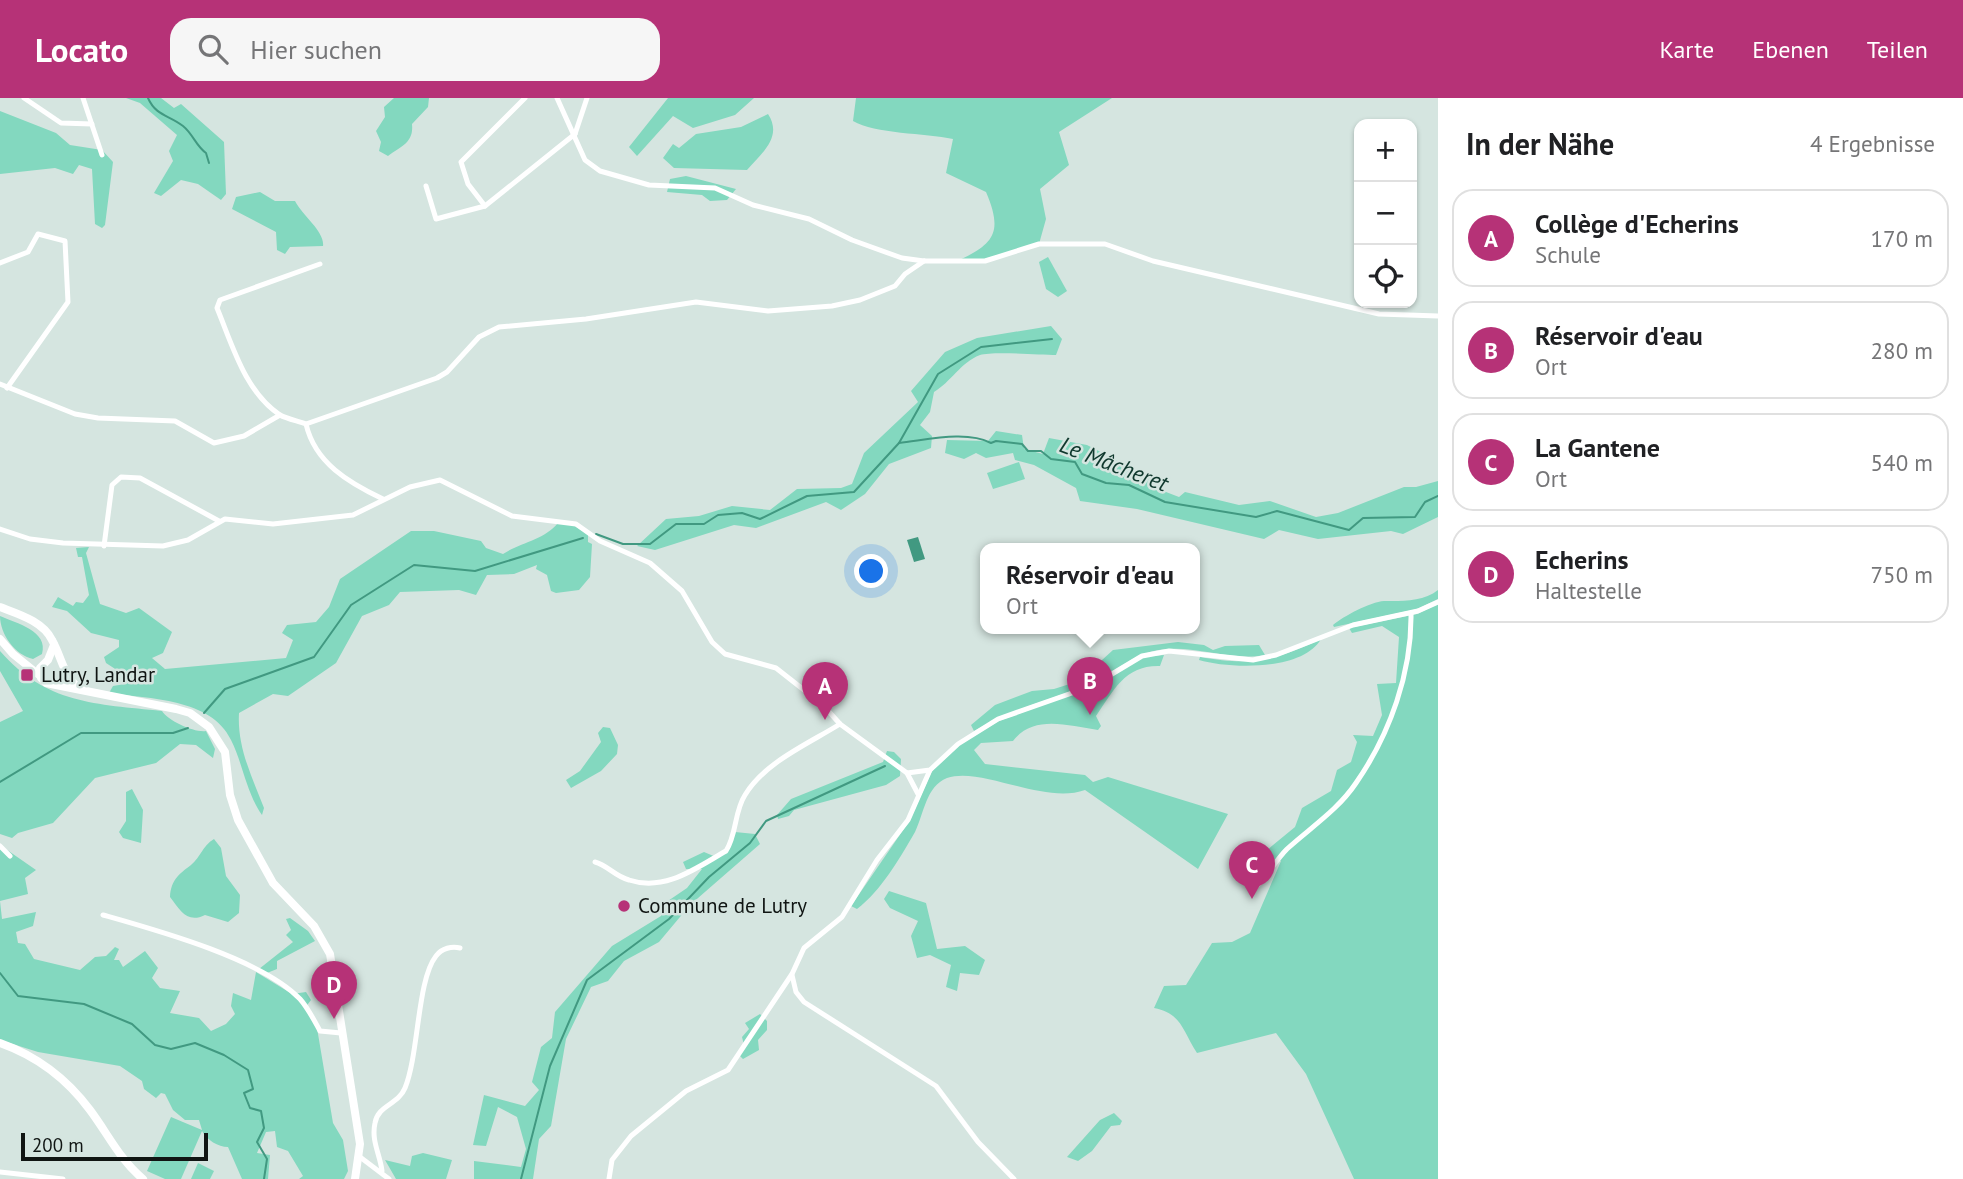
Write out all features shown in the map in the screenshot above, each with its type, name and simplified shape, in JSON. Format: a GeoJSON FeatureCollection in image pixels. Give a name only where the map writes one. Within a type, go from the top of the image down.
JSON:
{"type":"FeatureCollection","features":[{"type":"Feature","properties":{"kind":"street"},"geometry":{"type":"LineString","coordinates":[[24,98],[55,120],[76,125],[92,124]]}},
{"type":"Feature","properties":{"kind":"street"},"geometry":{"type":"LineString","coordinates":[[83,98],[102,155]]}},
{"type":"Feature","properties":{"kind":"street"},"geometry":{"type":"LineString","coordinates":[[485,206],[468,184],[461,162],[525,98]]}},
{"type":"Feature","properties":{"kind":"street"},"geometry":{"type":"LineString","coordinates":[[557,98],[585,160],[600,171],[649,185],[715,188],[753,205],[809,219],[852,240],[902,258],[924,261],[985,261],[1039,244],[1105,244],[1153,261],[1379,314],[1438,316]]}},
{"type":"Feature","properties":{"kind":"street"},"geometry":{"type":"LineString","coordinates":[[426,186],[436,219],[485,206],[575,134],[587,98]]}},
{"type":"Feature","properties":{"kind":"street"},"geometry":{"type":"LineString","coordinates":[[0,263],[28,252],[38,234],[65,242],[68,302],[7,388]]}},
{"type":"Feature","properties":{"kind":"street"},"geometry":{"type":"LineString","coordinates":[[902,258],[905,274]]}},
{"type":"Feature","properties":{"kind":"street"},"geometry":{"type":"LineString","coordinates":[[320,264],[216,303],[244,372],[258,392],[280,415],[306,424],[437,378],[447,372],[479,337],[499,327],[586,319],[696,302],[768,311],[832,306],[860,300],[895,286],[905,274],[924,261]]}},
{"type":"Feature","properties":{"kind":"street"},"geometry":{"type":"LineString","coordinates":[[0,384],[75,414],[98,418],[175,421],[215,443],[244,436],[280,415]]}},
{"type":"Feature","properties":{"kind":"street"},"geometry":{"type":"LineString","coordinates":[[306,424],[319,453],[335,471],[383,499]]}},
{"type":"Feature","properties":{"kind":"street"},"geometry":{"type":"LineString","coordinates":[[104,546],[112,485],[121,477],[140,478],[219,522]]}},
{"type":"Feature","properties":{"kind":"street"},"geometry":{"type":"LineString","coordinates":[[0,529],[30,539],[104,546],[176,544],[233,517],[273,524],[343,516],[362,512],[383,499],[428,480],[440,480],[512,516],[576,524],[600,541],[631,553],[666,575],[682,591],[712,642],[725,654],[776,668],[823,705],[840,724],[907,773],[918,794]]}},
{"type":"Feature","properties":{"kind":"street"},"geometry":{"type":"LineString","coordinates":[[609,1179],[612,1160],[631,1136],[686,1091],[728,1070],[792,974],[804,948],[848,908],[877,860],[908,820],[930,770],[958,744],[998,719],[1092,686],[1142,656],[1169,651],[1253,660],[1276,655],[1353,625],[1411,613],[1438,602]]}},
{"type":"Feature","properties":{"kind":"street"},"geometry":{"type":"LineString","coordinates":[[0,607],[37,624],[54,645],[63,673],[80,690]]}},
{"type":"Feature","properties":{"kind":"street"},"geometry":{"type":"LineString","coordinates":[[1252,890],[1267,877],[1285,851],[1324,818],[1356,784],[1397,704],[1412,634],[1411,613]]}},
{"type":"Feature","properties":{"kind":"street"},"geometry":{"type":"LineString","coordinates":[[0,639],[23,661],[43,667],[59,662]]}},
{"type":"Feature","properties":{"kind":"street"},"geometry":{"type":"LineString","coordinates":[[54,645],[43,667],[46,682],[57,682],[80,690],[183,711],[204,722],[218,738],[229,765],[230,795],[238,820],[273,883],[314,926],[327,946],[360,1157],[355,1179]]}},
{"type":"Feature","properties":{"kind":"street"},"geometry":{"type":"LineString","coordinates":[[57,682],[63,673]]}},
{"type":"Feature","properties":{"kind":"street"},"geometry":{"type":"LineString","coordinates":[[595,862],[627,880],[655,885],[708,862],[726,851],[731,844],[744,796],[753,784],[776,763],[840,724]]}},
{"type":"Feature","properties":{"kind":"street"},"geometry":{"type":"LineString","coordinates":[[907,773],[930,770]]}},
{"type":"Feature","properties":{"kind":"street"},"geometry":{"type":"LineString","coordinates":[[0,846],[10,856]]}},
{"type":"Feature","properties":{"kind":"street"},"geometry":{"type":"LineString","coordinates":[[103,915],[159,931],[260,972],[302,1000],[320,1031],[341,1034]]}},
{"type":"Feature","properties":{"kind":"street"},"geometry":{"type":"LineString","coordinates":[[382,1171],[373,1139],[378,1112],[395,1103],[404,1091],[418,1032],[424,986],[436,955],[452,946],[460,948]]}},
{"type":"Feature","properties":{"kind":"street"},"geometry":{"type":"LineString","coordinates":[[792,974],[796,992],[804,1002],[936,1086],[978,1142],[1014,1179]]}},
{"type":"Feature","properties":{"kind":"street"},"geometry":{"type":"LineString","coordinates":[[0,1043],[26,1054],[70,1086],[132,1175],[143,1179]]}},
{"type":"Feature","properties":{"kind":"street"},"geometry":{"type":"LineString","coordinates":[[360,1157],[382,1171],[389,1179]]}},
{"type":"Feature","properties":{"kind":"street"},"geometry":{"type":"LineString","coordinates":[[0,1172],[63,1179]]}},
{"type":"Feature","properties":{"kind":"shaded area"},"geometry":{"type":"Polygon","coordinates":[[[126,98],[161,98],[174,108],[181,104],[224,142],[226,194],[221,200],[198,184],[181,180],[161,196],[154,193],[173,161],[169,151],[177,135],[140,103],[126,98]]]}},
{"type":"Feature","properties":{"kind":"shaded area"},"geometry":{"type":"Polygon","coordinates":[[[394,98],[429,98],[428,107],[412,124],[409,140],[388,156],[379,151],[381,142],[376,131],[385,117],[384,107],[394,98]]]}},
{"type":"Feature","properties":{"kind":"shaded area"},"geometry":{"type":"Polygon","coordinates":[[[668,98],[754,98],[735,115],[693,128],[673,116],[637,156],[629,147],[668,98]]]}},
{"type":"Feature","properties":{"kind":"shaded area"},"geometry":{"type":"Polygon","coordinates":[[[856,98],[1112,98],[1059,132],[1069,165],[1040,189],[1046,219],[1039,244],[985,261],[957,261],[980,249],[992,235],[994,217],[986,192],[946,173],[953,139],[887,131],[862,125],[853,121],[856,98]]]}},
{"type":"Feature","properties":{"kind":"shaded area"},"geometry":{"type":"Polygon","coordinates":[[[0,111],[56,133],[70,145],[102,150],[113,162],[105,225],[102,228],[95,224],[92,169],[79,165],[73,174],[55,168],[0,174],[0,111]]]}},
{"type":"Feature","properties":{"kind":"shaded area"},"geometry":{"type":"Polygon","coordinates":[[[768,114],[772,122],[772,137],[747,170],[674,168],[663,158],[673,144],[679,148],[696,134],[741,127],[768,114]]]}},
{"type":"Feature","properties":{"kind":"shaded area"},"geometry":{"type":"Polygon","coordinates":[[[686,176],[736,189],[727,200],[710,201],[702,195],[667,192],[670,179],[686,176]]]}},
{"type":"Feature","properties":{"kind":"shaded area"},"geometry":{"type":"Polygon","coordinates":[[[260,192],[275,201],[295,201],[321,235],[323,246],[290,247],[285,254],[277,250],[276,232],[232,209],[236,197],[260,192]]]}},
{"type":"Feature","properties":{"kind":"shaded area"},"geometry":{"type":"Polygon","coordinates":[[[1048,257],[1067,291],[1058,297],[1046,289],[1039,262],[1048,257]]]}},
{"type":"Feature","properties":{"kind":"shaded area"},"geometry":{"type":"Polygon","coordinates":[[[1051,326],[1062,339],[1056,355],[986,354],[973,358],[961,368],[934,392],[930,412],[920,425],[932,436],[931,448],[889,464],[865,494],[841,510],[826,502],[756,528],[734,525],[655,550],[637,546],[666,519],[699,516],[732,506],[770,510],[797,489],[841,488],[852,484],[864,453],[918,402],[911,391],[945,352],[977,338],[1051,326]]]}},
{"type":"Feature","properties":{"kind":"shaded area"},"geometry":{"type":"Polygon","coordinates":[[[996,431],[1022,435],[1024,449],[1043,454],[1049,438],[1087,445],[1155,480],[1153,487],[1179,497],[1185,492],[1239,505],[1270,501],[1316,517],[1338,513],[1404,487],[1438,481],[1438,517],[1403,534],[1391,531],[1318,539],[1279,530],[1264,539],[1137,509],[1080,501],[1076,488],[1034,465],[1015,460],[1013,453],[986,458],[976,453],[964,459],[945,453],[947,440],[988,441],[996,431]]]}},
{"type":"Feature","properties":{"kind":"shaded area"},"geometry":{"type":"Polygon","coordinates":[[[1019,462],[1025,479],[993,489],[987,473],[1019,462]]]}},
{"type":"Feature","properties":{"kind":"shaded area"},"geometry":{"type":"Polygon","coordinates":[[[558,523],[573,525],[588,534],[588,542],[592,544],[590,577],[579,590],[556,593],[551,591],[547,575],[536,569],[537,565],[514,574],[487,575],[476,595],[459,590],[400,592],[389,605],[362,616],[336,663],[288,696],[273,694],[239,713],[240,738],[264,808],[262,815],[252,797],[231,740],[222,726],[194,708],[178,703],[109,693],[113,686],[125,684],[126,676],[106,663],[104,657],[119,647],[119,640],[91,633],[67,611],[52,607],[58,597],[73,606],[76,602],[83,603],[89,595],[82,557],[78,557],[76,548],[89,547],[86,553],[100,604],[126,613],[139,608],[172,632],[163,653],[152,658],[165,669],[286,658],[293,640],[282,633],[287,625],[316,622],[329,607],[340,579],[411,531],[434,531],[481,541],[486,548],[503,554],[539,537],[558,523]]]}},
{"type":"Feature","properties":{"kind":"shaded area"},"geometry":{"type":"Polygon","coordinates":[[[918,537],[925,559],[914,562],[907,540],[918,537]]]}},
{"type":"Feature","properties":{"kind":"shaded area"},"geometry":{"type":"Polygon","coordinates":[[[1438,590],[1438,599],[1417,609],[1334,627],[1333,625],[1372,604],[1419,599],[1438,590]]]}},
{"type":"Feature","properties":{"kind":"shaded area"},"geometry":{"type":"Polygon","coordinates":[[[1438,604],[1438,1179],[1354,1179],[1306,1074],[1276,1033],[1197,1053],[1176,1019],[1171,1014],[1154,1008],[1164,986],[1186,985],[1212,943],[1232,942],[1250,933],[1281,861],[1272,859],[1270,868],[1256,883],[1238,879],[1239,873],[1295,827],[1302,808],[1331,791],[1337,770],[1351,762],[1357,742],[1353,735],[1373,736],[1382,715],[1377,684],[1396,683],[1399,637],[1382,626],[1352,633],[1349,628],[1417,614],[1438,604]]]}},
{"type":"Feature","properties":{"kind":"shaded area"},"geometry":{"type":"Polygon","coordinates":[[[0,616],[36,634],[41,639],[42,654],[33,659],[20,653],[6,636],[0,616]]]}},
{"type":"Feature","properties":{"kind":"shaded area"},"geometry":{"type":"Polygon","coordinates":[[[1321,639],[1299,657],[1283,662],[1246,666],[1199,660],[1200,657],[1234,661],[1262,660],[1321,639]]]}},
{"type":"Feature","properties":{"kind":"shaded area"},"geometry":{"type":"Polygon","coordinates":[[[1178,642],[1204,645],[1213,650],[1225,646],[1259,645],[1265,655],[1240,656],[1180,649],[1146,653],[1090,684],[1017,711],[974,731],[971,725],[995,705],[1032,691],[1054,689],[1079,681],[1113,650],[1178,642]]]}},
{"type":"Feature","properties":{"kind":"shaded area"},"geometry":{"type":"Polygon","coordinates":[[[0,651],[17,669],[54,691],[94,703],[162,711],[182,726],[206,731],[215,749],[213,758],[196,745],[180,744],[156,763],[95,778],[53,823],[18,833],[12,838],[0,834],[0,722],[23,711],[0,671],[0,651]]]}},
{"type":"Feature","properties":{"kind":"shaded area"},"geometry":{"type":"Polygon","coordinates":[[[1164,655],[1160,666],[1138,670],[1115,688],[1096,716],[1101,726],[1098,730],[1041,725],[1031,727],[1013,741],[981,743],[974,750],[985,764],[1085,775],[1093,782],[1108,777],[1228,814],[1198,869],[1085,790],[1051,793],[961,776],[947,778],[934,787],[915,832],[889,874],[866,902],[857,909],[851,906],[910,820],[932,771],[958,746],[999,721],[1092,687],[1142,657],[1164,655]]]}},
{"type":"Feature","properties":{"kind":"shaded area"},"geometry":{"type":"Polygon","coordinates":[[[603,727],[610,728],[618,745],[617,754],[601,771],[571,788],[566,780],[580,771],[601,742],[598,733],[603,727]]]}},
{"type":"Feature","properties":{"kind":"shaded area"},"geometry":{"type":"Polygon","coordinates":[[[887,751],[894,752],[901,759],[900,776],[886,785],[794,810],[789,816],[778,819],[777,815],[791,799],[883,762],[887,751]]]}},
{"type":"Feature","properties":{"kind":"shaded area"},"geometry":{"type":"Polygon","coordinates":[[[132,789],[143,810],[141,843],[123,838],[119,832],[126,821],[126,792],[132,789]]]}},
{"type":"Feature","properties":{"kind":"shaded area"},"geometry":{"type":"Polygon","coordinates":[[[735,832],[755,834],[760,844],[690,905],[659,942],[624,961],[608,981],[591,987],[566,1039],[551,1126],[539,1139],[533,1179],[474,1179],[474,1161],[521,1167],[526,1149],[517,1117],[498,1107],[486,1146],[473,1145],[484,1095],[525,1106],[539,1090],[532,1082],[541,1047],[552,1038],[555,1012],[612,946],[661,916],[662,905],[687,888],[702,869],[686,869],[683,862],[704,852],[716,857],[729,850],[735,832]]]}},
{"type":"Feature","properties":{"kind":"shaded area"},"geometry":{"type":"Polygon","coordinates":[[[214,839],[221,848],[226,876],[240,895],[239,913],[228,922],[205,915],[189,917],[170,897],[176,878],[214,839]]]}},
{"type":"Feature","properties":{"kind":"shaded area"},"geometry":{"type":"Polygon","coordinates":[[[0,845],[36,870],[25,878],[28,894],[0,901],[0,845]]]}},
{"type":"Feature","properties":{"kind":"shaded area"},"geometry":{"type":"Polygon","coordinates":[[[889,891],[926,903],[937,949],[965,946],[985,960],[979,975],[960,973],[957,991],[946,987],[951,965],[930,955],[917,958],[911,936],[918,921],[890,908],[884,899],[889,891]]]}},
{"type":"Feature","properties":{"kind":"shaded area"},"geometry":{"type":"Polygon","coordinates":[[[0,901],[2,919],[36,912],[33,926],[16,932],[18,943],[25,944],[34,959],[80,970],[95,957],[106,956],[115,947],[119,949],[114,960],[119,960],[123,967],[145,951],[158,968],[152,978],[160,988],[180,991],[170,1013],[199,1018],[211,1031],[226,1024],[235,1014],[231,1006],[233,993],[251,1000],[256,972],[292,994],[306,992],[311,1000],[305,1008],[317,1028],[333,1123],[343,1140],[348,1171],[344,1179],[299,1179],[303,1176],[288,1151],[277,1147],[275,1131],[266,1132],[257,1153],[270,1155],[268,1179],[242,1179],[228,1147],[213,1142],[202,1131],[181,1179],[165,1179],[147,1171],[171,1117],[202,1130],[199,1120],[185,1120],[173,1110],[165,1094],[161,1093],[156,1098],[144,1089],[142,1081],[120,1066],[38,1052],[0,1040],[0,901]]]}},
{"type":"Feature","properties":{"kind":"shaded area"},"geometry":{"type":"Polygon","coordinates":[[[290,918],[308,931],[315,941],[277,961],[277,969],[267,973],[259,969],[293,942],[286,935],[291,930],[286,919],[290,918]]]}},
{"type":"Feature","properties":{"kind":"shaded area"},"geometry":{"type":"Polygon","coordinates":[[[760,1014],[767,1021],[767,1030],[758,1040],[759,1050],[743,1059],[738,1054],[744,1045],[742,1037],[749,1029],[745,1023],[760,1014]]]}},
{"type":"Feature","properties":{"kind":"shaded area"},"geometry":{"type":"Polygon","coordinates":[[[1114,1113],[1122,1121],[1120,1125],[1111,1126],[1092,1151],[1078,1161],[1067,1157],[1100,1120],[1114,1113]]]}},
{"type":"Feature","properties":{"kind":"shaded area"},"geometry":{"type":"Polygon","coordinates":[[[423,1153],[452,1160],[446,1179],[396,1179],[385,1160],[410,1166],[412,1156],[423,1153]]]}},
{"type":"Feature","properties":{"kind":"shaded area"},"geometry":{"type":"Polygon","coordinates":[[[198,1163],[214,1171],[210,1179],[191,1179],[198,1163]]]}},
{"type":"Feature","properties":{"kind":"waterway"},"geometry":{"type":"LineString","coordinates":[[148,98],[159,112],[186,129],[206,153],[209,163]]}},
{"type":"Feature","properties":{"kind":"waterway"},"geometry":{"type":"LineString","coordinates":[[899,443],[938,374],[981,347],[1052,339]]}},
{"type":"Feature","properties":{"kind":"waterway","name":"Le Mâcheret"},"geometry":{"type":"LineString","coordinates":[[596,534],[623,544],[650,544],[676,524],[704,524],[718,515],[742,513],[760,519],[807,496],[854,492],[899,443],[958,436],[991,443],[996,441],[1022,444],[1028,451],[1041,451],[1051,459],[1075,462],[1082,474],[1106,483],[1129,485],[1165,502],[1256,517],[1277,511],[1349,530],[1363,518],[1415,517],[1425,502],[1438,496]]}},
{"type":"Feature","properties":{"kind":"waterway","name":"Le Mâcheret"},"geometry":{"type":"LineString","coordinates":[[204,713],[225,689],[314,657],[351,605],[414,565],[475,571],[583,538]]}},
{"type":"Feature","properties":{"kind":"waterway","name":"Le Mâcheret"},"geometry":{"type":"LineString","coordinates":[[0,782],[81,733],[173,733],[188,728]]}},
{"type":"Feature","properties":{"kind":"waterway"},"geometry":{"type":"LineString","coordinates":[[521,1179],[550,1066],[587,980],[669,919],[709,877],[750,843],[766,821],[885,766]]}},
{"type":"Feature","properties":{"kind":"waterway"},"geometry":{"type":"LineString","coordinates":[[0,973],[18,996],[84,1004],[132,1024],[155,1045],[171,1049],[195,1043],[224,1055],[248,1070],[253,1089],[244,1093],[250,1108],[261,1111],[264,1128],[257,1142],[267,1159],[264,1179]]}},
{"type":"Feature","properties":{"kind":"place","name":"Lutry, Landar"},"geometry":{"type":"Point","coordinates":[27,675]}},
{"type":"Feature","properties":{"kind":"place","name":"Réservoir d'eau"},"geometry":{"type":"Point","coordinates":[1090,715]}},
{"type":"Feature","properties":{"kind":"place","name":"Collège d'Echerins"},"geometry":{"type":"Point","coordinates":[825,720]}},
{"type":"Feature","properties":{"kind":"place","name":"La Gantene"},"geometry":{"type":"Point","coordinates":[1252,899]}},
{"type":"Feature","properties":{"kind":"place","name":"Commune de Lutry"},"geometry":{"type":"Point","coordinates":[624,906]}},
{"type":"Feature","properties":{"kind":"place","name":"Echerins"},"geometry":{"type":"Point","coordinates":[334,1019]}}]}
